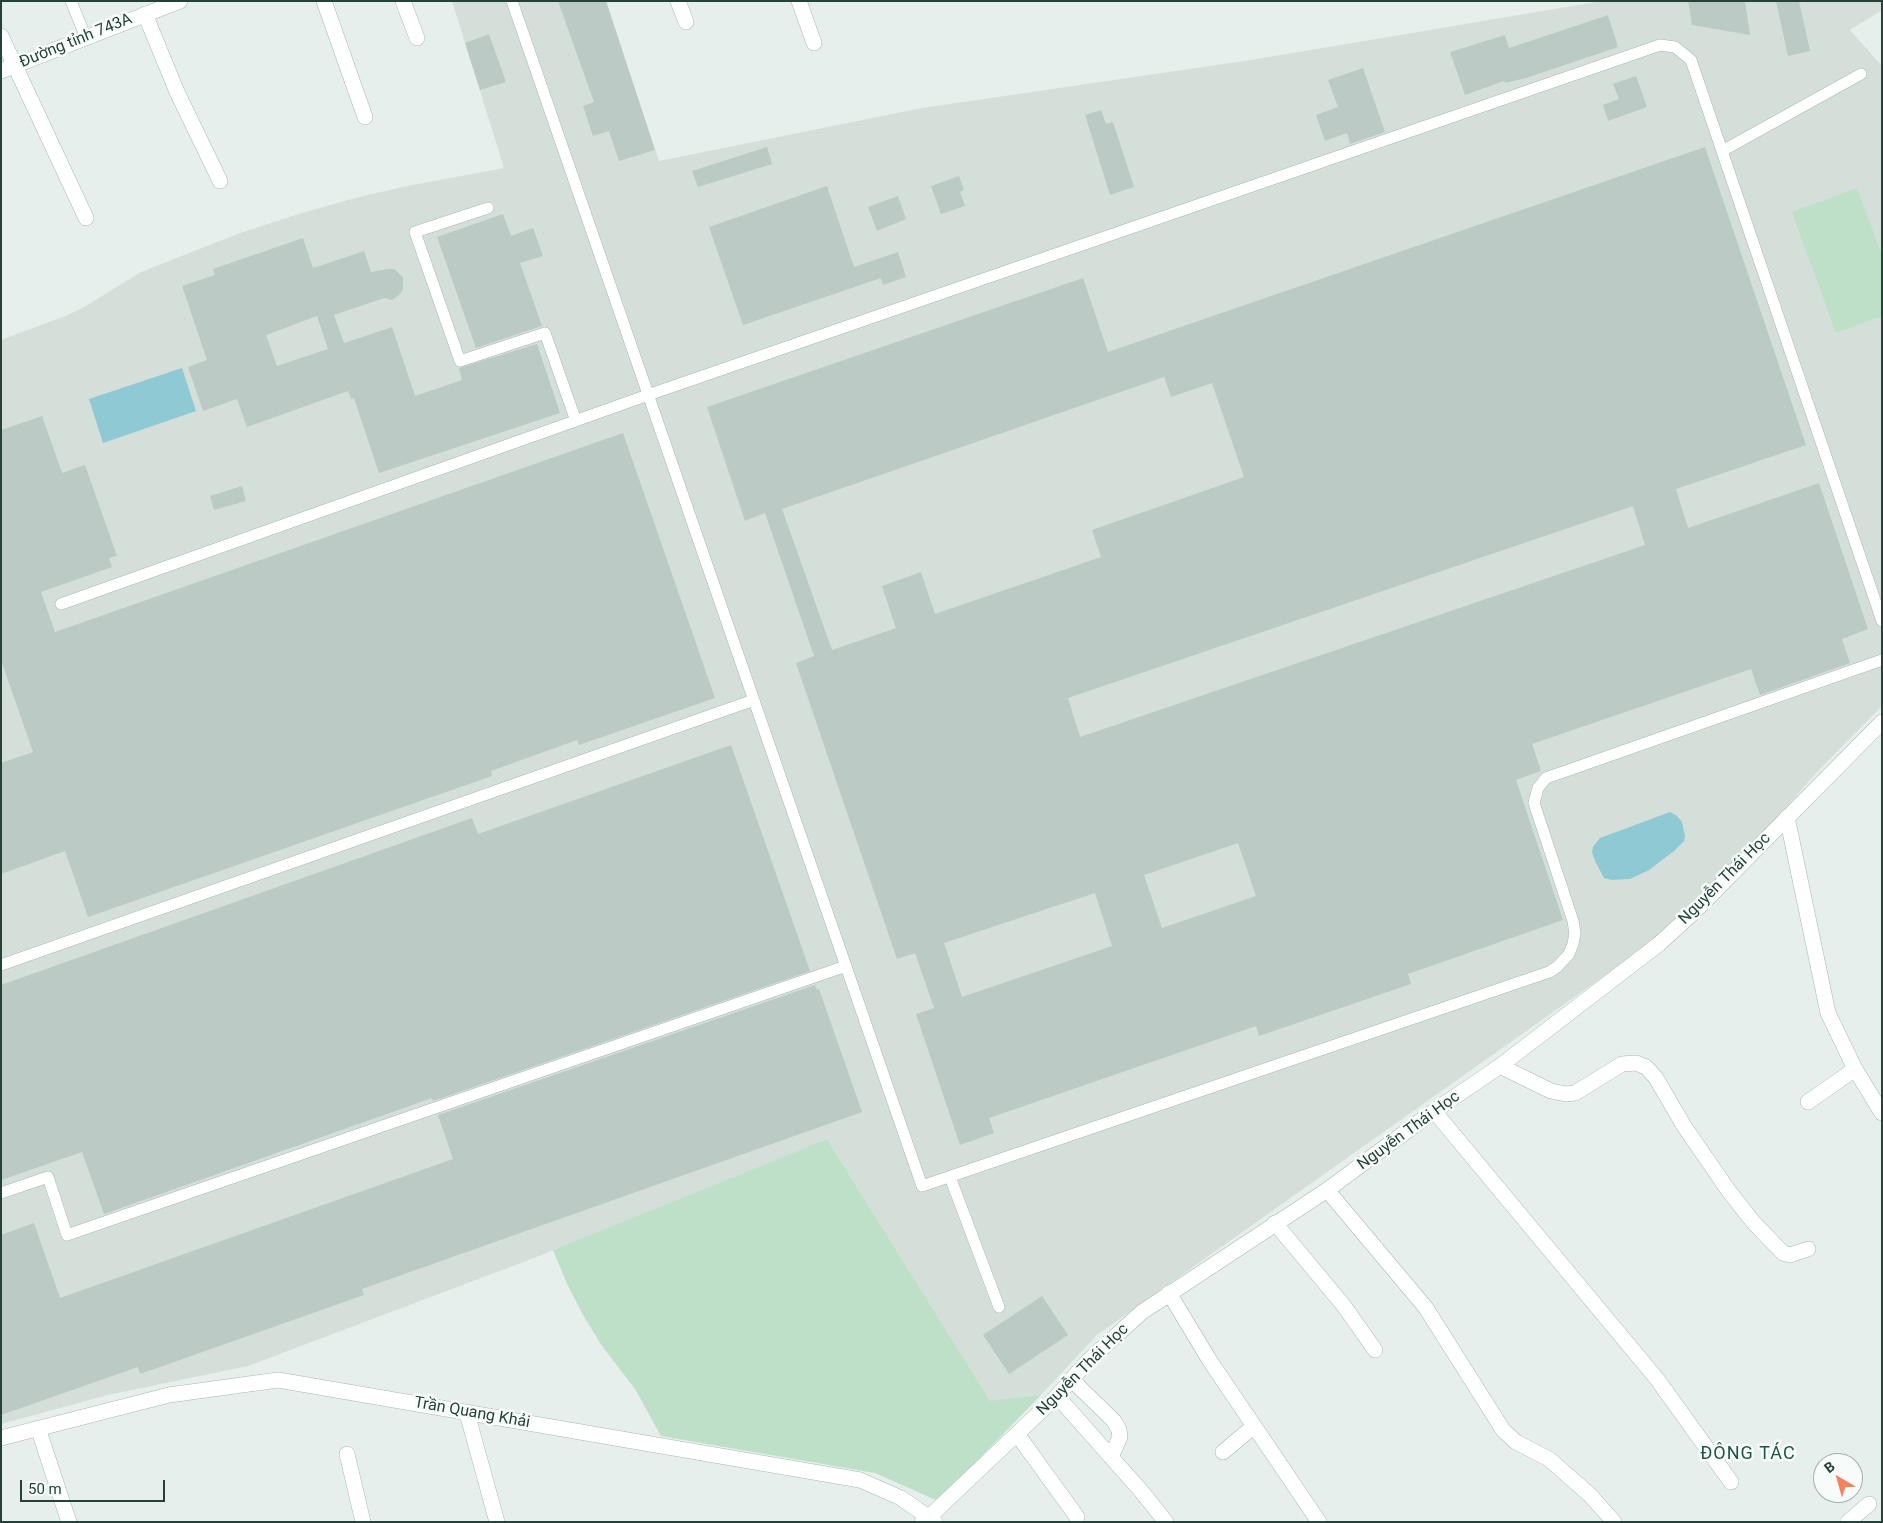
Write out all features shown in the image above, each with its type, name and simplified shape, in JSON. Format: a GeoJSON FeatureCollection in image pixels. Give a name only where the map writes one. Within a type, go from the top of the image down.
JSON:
{"type":"FeatureCollection","features":[{"type":"Feature","properties":{"kind":"street","name":"Đường tỉnh 743A"},"geometry":{"type":"LineString","coordinates":[[1,71],[180,1]]}},
{"type":"Feature","properties":{"kind":"street"},"geometry":{"type":"LineString","coordinates":[[324,1],[365,117]]}},
{"type":"Feature","properties":{"kind":"street"},"geometry":{"type":"LineString","coordinates":[[403,1],[417,38]]}},
{"type":"Feature","properties":{"kind":"street"},"geometry":{"type":"LineString","coordinates":[[678,1],[686,22]]}},
{"type":"Feature","properties":{"kind":"street"},"geometry":{"type":"LineString","coordinates":[[799,1],[814,44]]}},
{"type":"Feature","properties":{"kind":"street"},"geometry":{"type":"LineString","coordinates":[[145,14],[192,125],[220,181]]}},
{"type":"Feature","properties":{"kind":"street"},"geometry":{"type":"LineString","coordinates":[[1,36],[86,218]]}},
{"type":"Feature","properties":{"kind":"street","name":"Nguyễn Thái Học"},"geometry":{"type":"LineString","coordinates":[[929,1520],[1057,1396],[1086,1364],[1142,1312],[1327,1190],[1434,1111],[1500,1066],[1659,944],[1695,911],[1882,722]]}},
{"type":"Feature","properties":{"kind":"street"},"geometry":{"type":"LineString","coordinates":[[1787,818],[1828,1012],[1855,1069],[1882,1113]]}},
{"type":"Feature","properties":{"kind":"street"},"geometry":{"type":"LineString","coordinates":[[1500,1066],[1551,1091],[1566,1094],[1575,1093],[1622,1064],[1636,1063],[1646,1067],[1656,1078],[1684,1126],[1728,1190],[1754,1223],[1783,1252],[1790,1256],[1808,1249]]}},
{"type":"Feature","properties":{"kind":"street"},"geometry":{"type":"LineString","coordinates":[[1808,1102],[1855,1069]]}},
{"type":"Feature","properties":{"kind":"street"},"geometry":{"type":"LineString","coordinates":[[1434,1111],[1657,1379],[1731,1482]]}},
{"type":"Feature","properties":{"kind":"street"},"geometry":{"type":"LineString","coordinates":[[1327,1190],[1426,1308],[1503,1430],[1516,1442],[1548,1459],[1590,1495],[1614,1522]]}},
{"type":"Feature","properties":{"kind":"street"},"geometry":{"type":"LineString","coordinates":[[1276,1223],[1344,1306],[1375,1350]]}},
{"type":"Feature","properties":{"kind":"street"},"geometry":{"type":"LineString","coordinates":[[1169,1293],[1210,1362],[1319,1522]]}},
{"type":"Feature","properties":{"kind":"street","name":"Trần Quang Khải"},"geometry":{"type":"LineString","coordinates":[[1,1438],[168,1395],[278,1380],[860,1480],[901,1498],[929,1520]]}},
{"type":"Feature","properties":{"kind":"street"},"geometry":{"type":"LineString","coordinates":[[1072,1380],[1114,1421],[1119,1430],[1120,1437],[1111,1457]]}},
{"type":"Feature","properties":{"kind":"street"},"geometry":{"type":"LineString","coordinates":[[1057,1396],[1166,1522]]}},
{"type":"Feature","properties":{"kind":"street"},"geometry":{"type":"LineString","coordinates":[[468,1413],[497,1522]]}},
{"type":"Feature","properties":{"kind":"street"},"geometry":{"type":"LineString","coordinates":[[1223,1452],[1254,1426]]}},
{"type":"Feature","properties":{"kind":"street"},"geometry":{"type":"LineString","coordinates":[[38,1428],[69,1522]]}},
{"type":"Feature","properties":{"kind":"street"},"geometry":{"type":"LineString","coordinates":[[1017,1434],[1077,1516]]}},
{"type":"Feature","properties":{"kind":"street"},"geometry":{"type":"LineString","coordinates":[[347,1454],[363,1522]]}},
{"type":"Feature","properties":{"kind":"street"},"geometry":{"type":"LineString","coordinates":[[1848,1522],[1869,1504]]}},
{"type":"Feature","properties":{"kind":"lane"},"geometry":{"type":"LineString","coordinates":[[71,1],[86,38]]}},
{"type":"Feature","properties":{"kind":"lane"},"geometry":{"type":"LineString","coordinates":[[512,1],[922,1186],[1549,972],[1557,967],[1568,954],[1573,944],[1575,933],[1574,921],[1534,803],[1538,788],[1546,778],[1882,660]]}},
{"type":"Feature","properties":{"kind":"lane"},"geometry":{"type":"LineString","coordinates":[[61,604],[648,395],[1660,45],[1675,47],[1691,60],[1882,621]]}},
{"type":"Feature","properties":{"kind":"lane"},"geometry":{"type":"LineString","coordinates":[[1722,151],[1861,74]]}},
{"type":"Feature","properties":{"kind":"lane"},"geometry":{"type":"LineString","coordinates":[[488,208],[415,232],[460,361],[545,333],[576,421]]}},
{"type":"Feature","properties":{"kind":"lane"},"geometry":{"type":"LineString","coordinates":[[1,965],[754,700]]}},
{"type":"Feature","properties":{"kind":"lane"},"geometry":{"type":"LineString","coordinates":[[1,1193],[48,1177],[67,1235],[846,966]]}},
{"type":"Feature","properties":{"kind":"lane"},"geometry":{"type":"LineString","coordinates":[[950,1177],[999,1307]]}},
{"type":"Feature","properties":{"kind":"shaded area"},"geometry":{"type":"Polygon","coordinates":[[[452,1],[606,1],[659,161],[922,108],[1251,60],[1602,1],[1882,1],[1882,10],[1850,30],[1882,66],[1882,706],[1817,772],[1754,844],[1652,942],[1097,1335],[1041,1395],[990,1402],[827,1139],[534,1258],[248,1366],[108,1395],[1,1424],[1,340],[68,315],[141,272],[240,233],[359,197],[504,168],[452,1]]]}},
{"type":"Feature","properties":{"kind":"green space"},"geometry":{"type":"Polygon","coordinates":[[[1857,188],[1882,255],[1882,316],[1836,333],[1792,212],[1857,188]]]}},
{"type":"Feature","properties":{"kind":"green space"},"geometry":{"type":"Polygon","coordinates":[[[827,1139],[990,1401],[1041,1395],[938,1501],[875,1473],[661,1436],[635,1389],[602,1346],[583,1315],[567,1284],[553,1250],[827,1139]]]}},
{"type":"Feature","properties":{"kind":"water"},"geometry":{"type":"Polygon","coordinates":[[[182,368],[196,411],[103,443],[89,399],[182,368]]]}},
{"type":"Feature","properties":{"kind":"water"},"geometry":{"type":"Polygon","coordinates":[[[1670,812],[1682,822],[1685,836],[1684,841],[1674,851],[1649,870],[1630,879],[1612,880],[1604,878],[1592,852],[1593,847],[1600,838],[1670,812]]]}},
{"type":"Feature","properties":{"kind":"building"},"geometry":{"type":"Polygon","coordinates":[[[558,1],[606,1],[655,150],[619,161],[609,131],[593,136],[583,106],[594,102],[558,1]]]}},
{"type":"Feature","properties":{"kind":"building"},"geometry":{"type":"Polygon","coordinates":[[[1688,1],[1745,1],[1750,35],[1692,25],[1688,1]]]}},
{"type":"Feature","properties":{"kind":"building"},"geometry":{"type":"Polygon","coordinates":[[[1776,1],[1799,1],[1810,51],[1788,56],[1776,1]]]}},
{"type":"Feature","properties":{"kind":"building"},"geometry":{"type":"Polygon","coordinates":[[[1608,15],[1618,47],[1526,78],[1505,83],[1504,81],[1465,95],[1450,52],[1505,35],[1509,48],[1608,15]]]}},
{"type":"Feature","properties":{"kind":"building"},"geometry":{"type":"Polygon","coordinates":[[[489,34],[506,82],[480,90],[465,43],[489,34]]]}},
{"type":"Feature","properties":{"kind":"building"},"geometry":{"type":"Polygon","coordinates":[[[1363,68],[1385,132],[1350,144],[1347,133],[1325,141],[1316,115],[1338,107],[1328,80],[1363,68]]]}},
{"type":"Feature","properties":{"kind":"building"},"geometry":{"type":"Polygon","coordinates":[[[1636,76],[1647,107],[1608,121],[1603,105],[1619,99],[1613,84],[1636,76]]]}},
{"type":"Feature","properties":{"kind":"building"},"geometry":{"type":"Polygon","coordinates":[[[1101,110],[1106,124],[1113,122],[1134,187],[1110,195],[1085,115],[1101,110]]]}},
{"type":"Feature","properties":{"kind":"building"},"geometry":{"type":"Polygon","coordinates":[[[767,147],[772,164],[698,187],[692,171],[767,147]]]}},
{"type":"Feature","properties":{"kind":"building"},"geometry":{"type":"Polygon","coordinates":[[[1705,147],[1806,445],[1676,489],[1688,528],[1819,483],[1868,629],[1842,639],[1850,663],[1760,695],[1751,669],[1532,744],[1541,771],[1516,780],[1563,920],[1408,974],[1411,984],[1259,1036],[1256,1026],[989,1118],[994,1133],[960,1145],[916,1014],[934,1008],[915,953],[897,959],[796,663],[814,656],[765,513],[745,521],[707,407],[1083,278],[1108,352],[1705,147]],[[1164,377],[782,509],[832,650],[896,628],[882,586],[921,572],[935,614],[1101,557],[1092,530],[1244,477],[1212,383],[1171,397],[1164,377]],[[1633,506],[1068,698],[1080,737],[1645,545],[1633,506]],[[1238,843],[1144,875],[1162,928],[1256,896],[1238,843]],[[1095,893],[944,943],[962,997],[1112,946],[1095,893]]]}},
{"type":"Feature","properties":{"kind":"building"},"geometry":{"type":"Polygon","coordinates":[[[959,176],[964,190],[960,192],[965,206],[941,214],[931,186],[959,176]]]}},
{"type":"Feature","properties":{"kind":"building"},"geometry":{"type":"Polygon","coordinates":[[[827,186],[854,267],[898,252],[906,277],[883,285],[881,278],[743,325],[709,227],[827,186]]]}},
{"type":"Feature","properties":{"kind":"building"},"geometry":{"type":"Polygon","coordinates":[[[898,196],[906,219],[877,231],[868,207],[898,196]]]}},
{"type":"Feature","properties":{"kind":"building"},"geometry":{"type":"Polygon","coordinates":[[[503,214],[511,236],[533,228],[543,256],[520,263],[542,326],[476,348],[437,237],[503,214]]]}},
{"type":"Feature","properties":{"kind":"building"},"geometry":{"type":"Polygon","coordinates":[[[303,238],[313,268],[364,251],[371,272],[394,269],[403,277],[403,289],[392,300],[384,298],[334,315],[344,343],[392,327],[415,396],[462,380],[459,368],[537,344],[560,413],[379,473],[354,398],[351,399],[348,391],[247,427],[237,399],[203,411],[188,367],[207,360],[182,286],[215,275],[213,269],[303,238]],[[317,316],[266,335],[277,366],[328,349],[317,316]]]}},
{"type":"Feature","properties":{"kind":"building"},"geometry":{"type":"Polygon","coordinates":[[[42,416],[62,473],[85,465],[117,556],[109,558],[112,567],[41,592],[55,632],[623,433],[715,698],[579,745],[577,740],[491,771],[492,776],[88,917],[65,851],[1,874],[1,763],[33,752],[1,660],[1,430],[42,416]]]}},
{"type":"Feature","properties":{"kind":"building"},"geometry":{"type":"Polygon","coordinates":[[[242,486],[246,501],[214,510],[210,496],[242,486]]]}},
{"type":"Feature","properties":{"kind":"building"},"geometry":{"type":"Polygon","coordinates":[[[731,745],[810,971],[433,1101],[432,1098],[104,1214],[82,1152],[1,1180],[1,985],[472,818],[478,834],[731,745]]]}},
{"type":"Feature","properties":{"kind":"building"},"geometry":{"type":"Polygon","coordinates":[[[815,985],[817,990],[819,989],[862,1112],[362,1289],[364,1295],[140,1374],[138,1367],[1,1415],[1,1235],[34,1223],[60,1298],[453,1159],[438,1115],[815,985]]]}},
{"type":"Feature","properties":{"kind":"building"},"geometry":{"type":"Polygon","coordinates":[[[1042,1296],[1068,1335],[1009,1374],[983,1335],[1042,1296]]]}},
{"type":"Feature","properties":{"kind":"district","name":"ĐÔNG TÁC"},"geometry":{"type":"Point","coordinates":[1748,1454]}}]}
